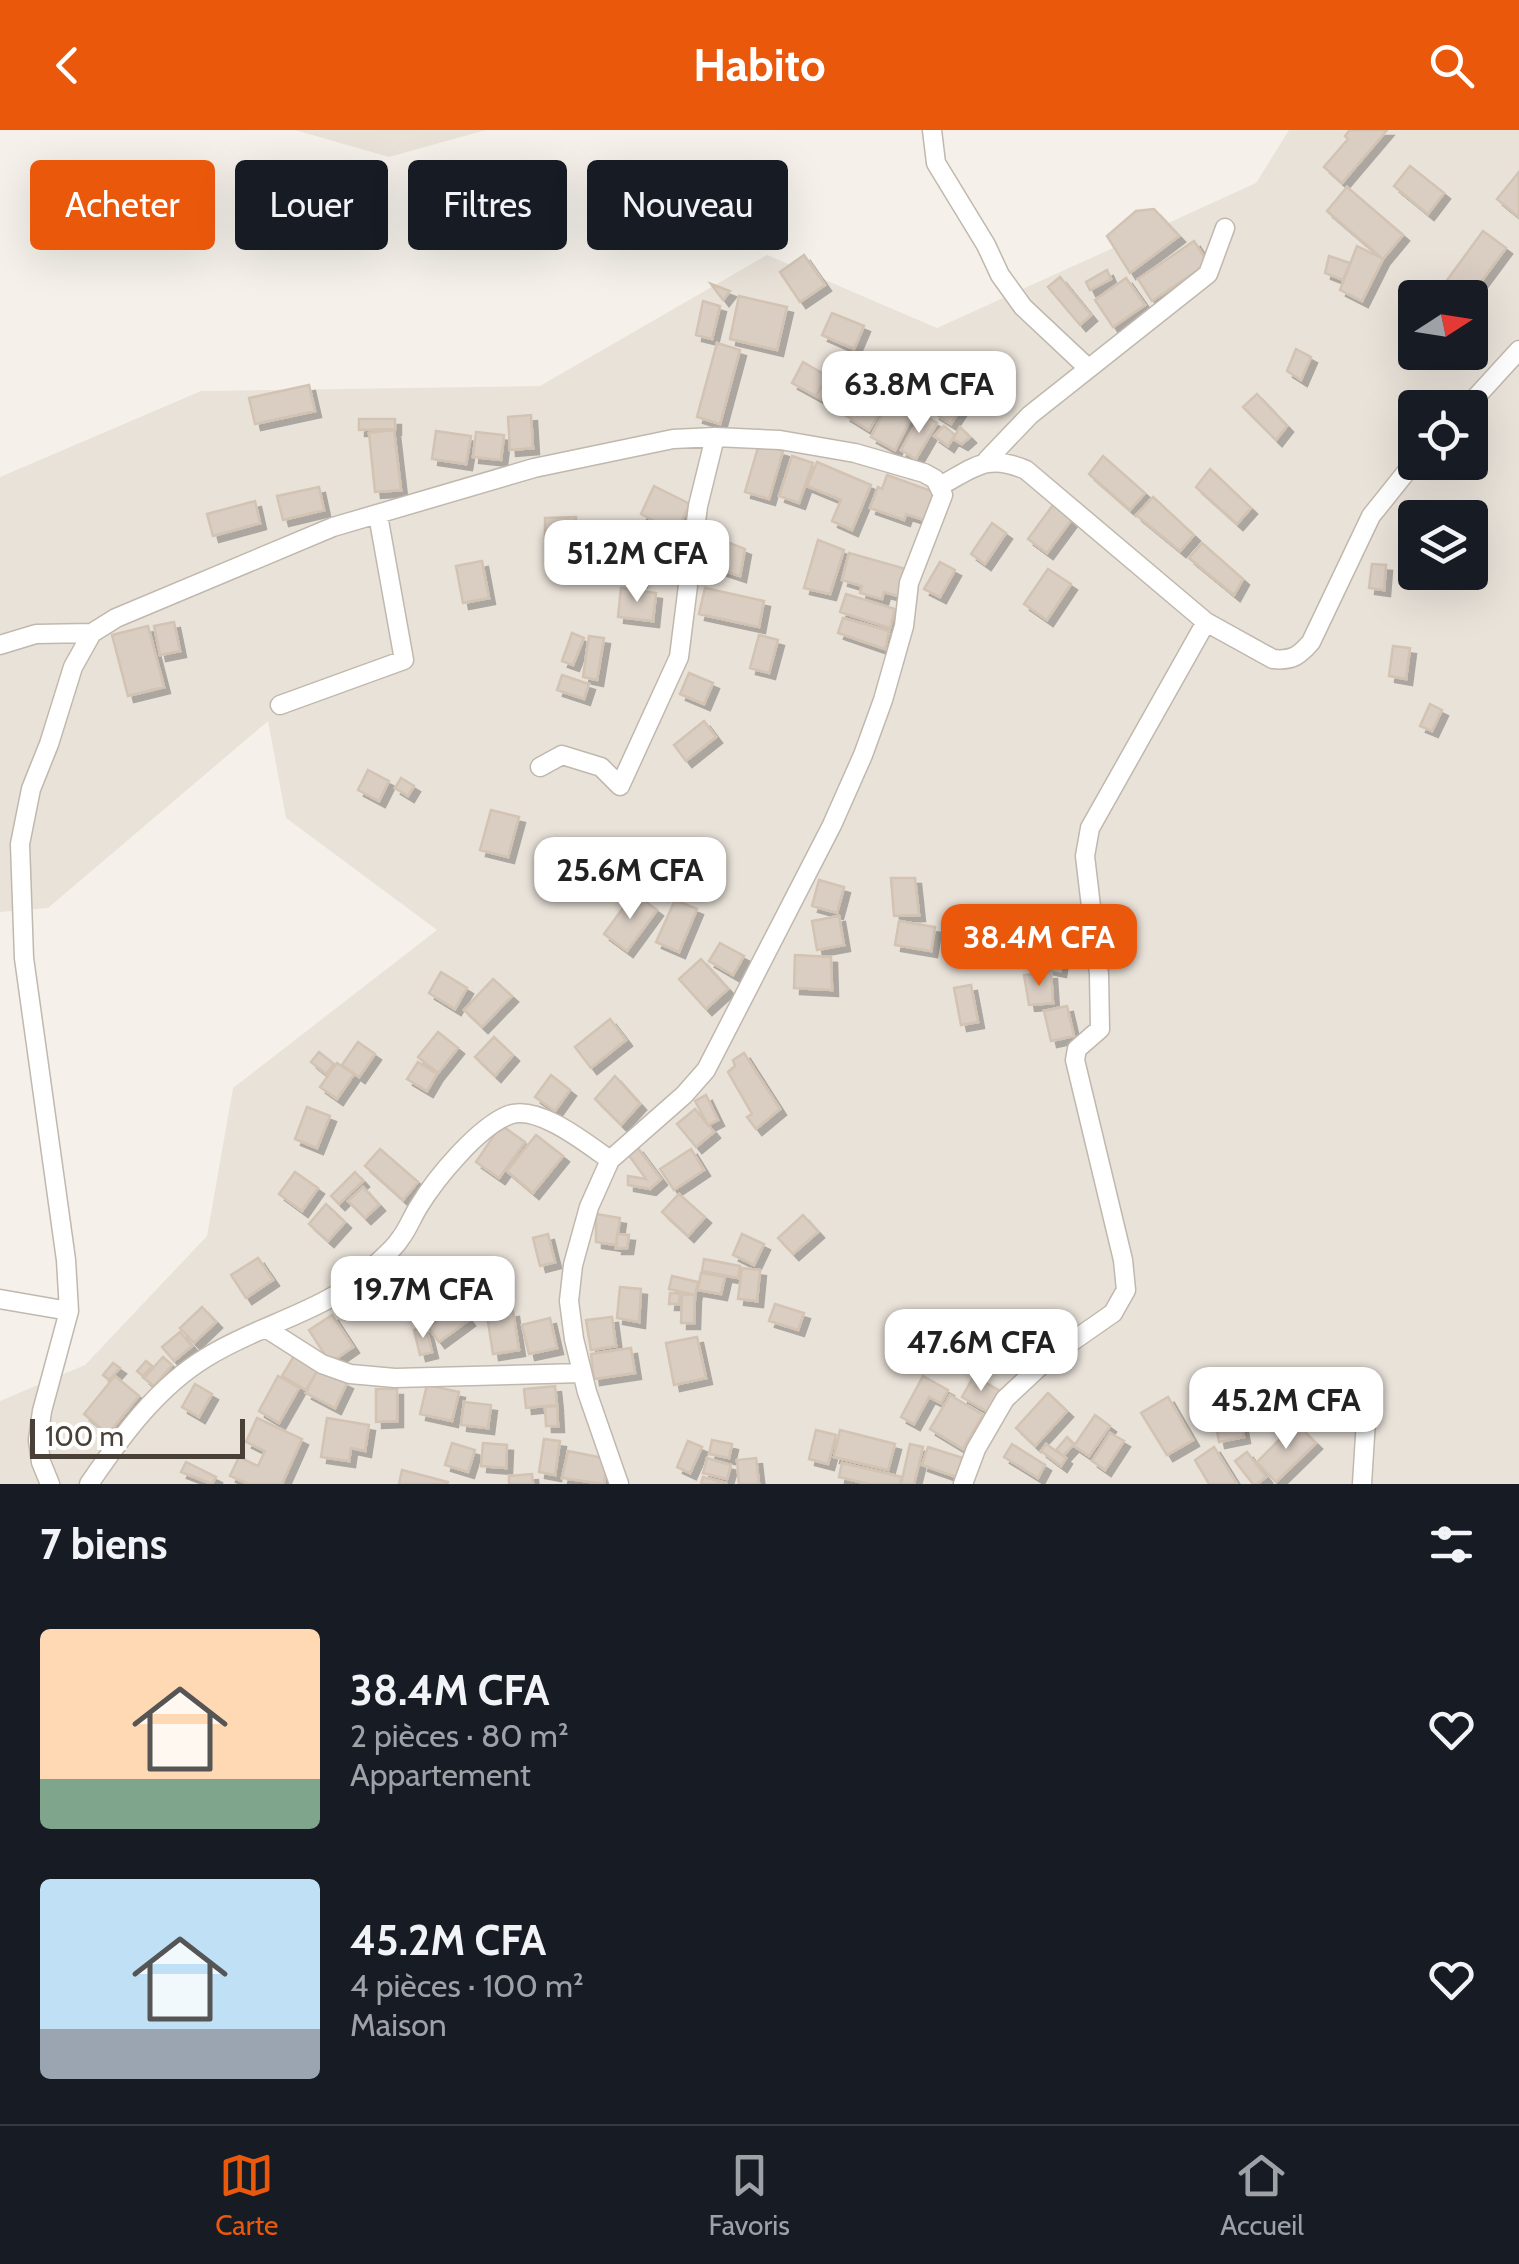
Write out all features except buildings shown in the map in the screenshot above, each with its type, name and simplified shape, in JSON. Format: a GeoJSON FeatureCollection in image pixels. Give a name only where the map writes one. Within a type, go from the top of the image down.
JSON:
{"type":"FeatureCollection","features":[{"type":"Feature","properties":{"kind":"street"},"geometry":{"type":"LineString","coordinates":[[932,130],[936,163],[1000,275],[1023,307],[1088,368]]}},
{"type":"Feature","properties":{"kind":"street"},"geometry":{"type":"LineString","coordinates":[[940,486],[987,460],[1030,415],[1208,274],[1225,228]]}},
{"type":"Feature","properties":{"kind":"street"},"geometry":{"type":"LineString","coordinates":[[1482,390],[1519,350]]}},
{"type":"Feature","properties":{"kind":"street"},"geometry":{"type":"LineString","coordinates":[[540,767],[562,755],[601,767],[620,786],[679,656],[698,506],[705,467],[716,437]]}},
{"type":"Feature","properties":{"kind":"street"},"geometry":{"type":"LineString","coordinates":[[50,1484],[38,1440],[69,1311],[66,1260],[24,958],[20,844],[31,789],[74,667],[92,633],[116,618],[332,527],[534,468],[673,440],[716,437],[780,440],[854,452],[924,473],[935,479],[944,496],[909,582],[904,626],[883,700],[832,825],[706,1070],[684,1095],[610,1160],[589,1207],[573,1265],[570,1302],[582,1374],[618,1484]]}},
{"type":"Feature","properties":{"kind":"street"},"geometry":{"type":"LineString","coordinates":[[987,460],[1026,470],[1206,622],[1272,659],[1298,657],[1322,623],[1371,516],[1400,480]]}},
{"type":"Feature","properties":{"kind":"street"},"geometry":{"type":"LineString","coordinates":[[280,705],[404,660],[378,515]]}},
{"type":"Feature","properties":{"kind":"street"},"geometry":{"type":"LineString","coordinates":[[963,1484],[976,1450],[1005,1399],[1050,1356],[1114,1314],[1126,1290],[1123,1260],[1075,1060],[1076,1049],[1100,1029],[1101,1019],[1085,856],[1098,810],[1129,764],[1206,622]]}},
{"type":"Feature","properties":{"kind":"street"},"geometry":{"type":"LineString","coordinates":[[0,645],[36,634],[92,633]]}},
{"type":"Feature","properties":{"kind":"street"},"geometry":{"type":"LineString","coordinates":[[89,1484],[117,1443],[161,1392],[207,1356],[306,1312],[358,1281],[400,1241],[421,1202],[488,1127],[512,1114],[531,1114],[569,1130],[610,1160]]}},
{"type":"Feature","properties":{"kind":"street"},"geometry":{"type":"LineString","coordinates":[[0,1299],[69,1311]]}},
{"type":"Feature","properties":{"kind":"street"},"geometry":{"type":"LineString","coordinates":[[267,1329],[322,1364],[350,1374],[395,1378],[582,1374]]}},
{"type":"Feature","properties":{"kind":"street"},"geometry":{"type":"LineString","coordinates":[[1362,1484],[1366,1420]]}},
{"type":"Feature","properties":{"kind":"shaded area"},"geometry":{"type":"Polygon","coordinates":[[[295,130],[486,130],[389,157],[295,130]]]}},
{"type":"Feature","properties":{"kind":"shaded area"},"geometry":{"type":"Polygon","coordinates":[[[1289,130],[1519,130],[1519,1484],[0,1484],[0,1401],[85,1365],[207,1236],[233,1088],[437,930],[286,818],[268,721],[48,908],[0,912],[0,477],[201,391],[540,386],[767,255],[937,328],[1256,183],[1289,130]]]}}]}
